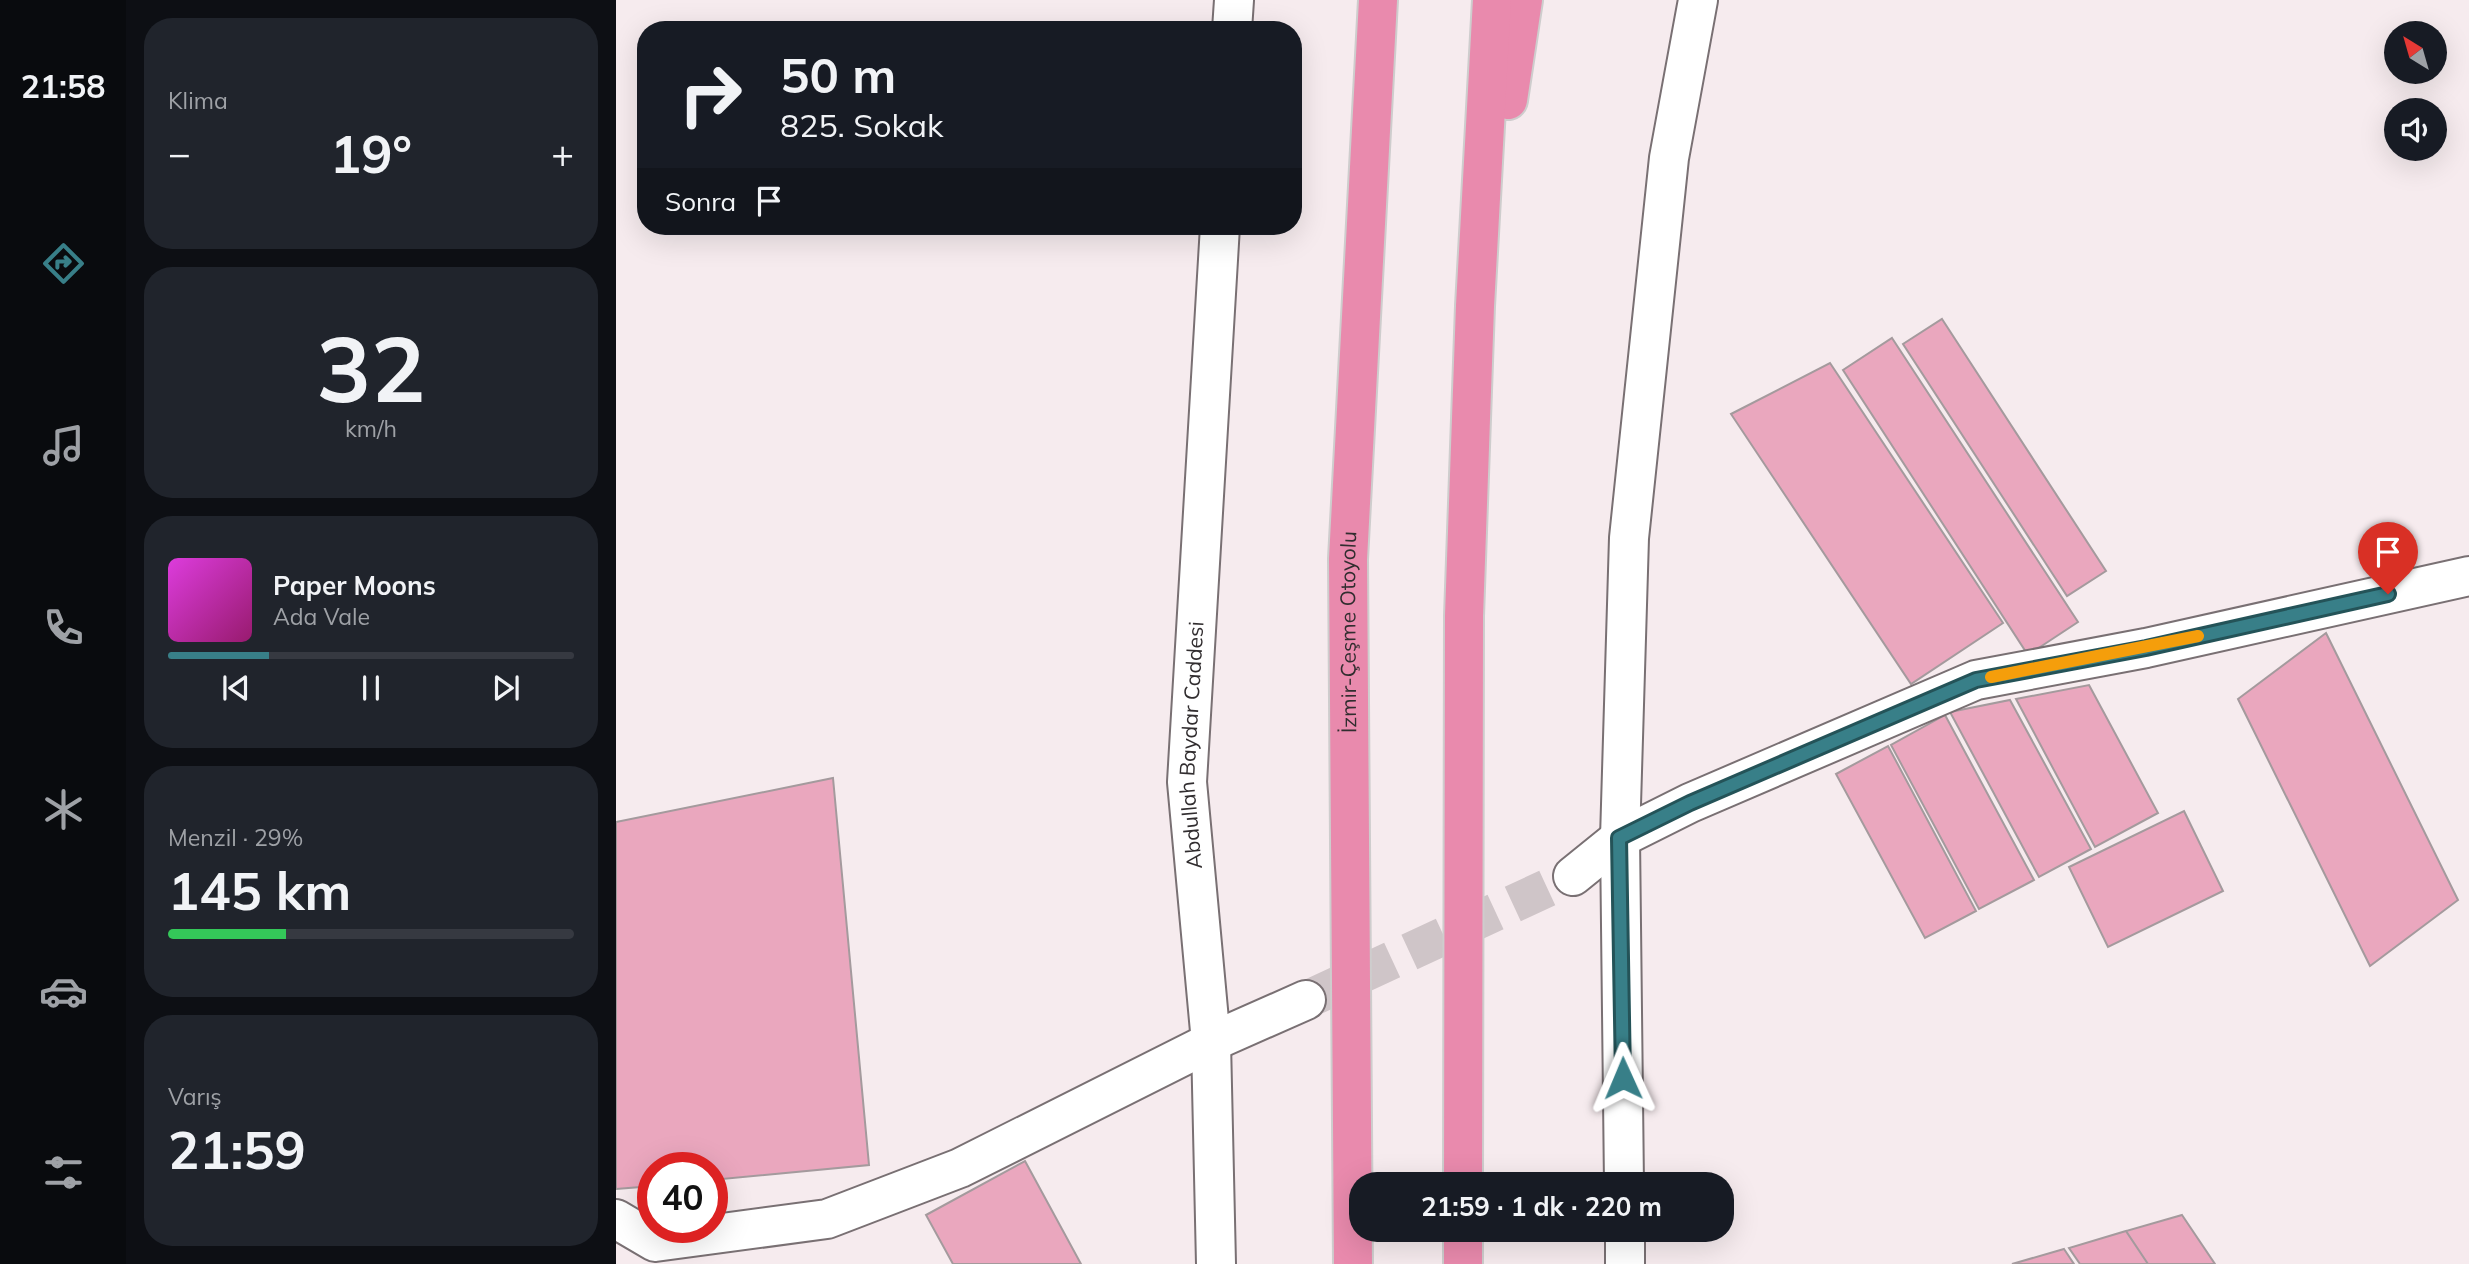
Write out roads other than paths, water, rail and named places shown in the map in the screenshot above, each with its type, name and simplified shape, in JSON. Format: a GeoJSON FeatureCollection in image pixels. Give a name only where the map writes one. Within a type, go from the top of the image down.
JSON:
{"type":"FeatureCollection","features":[{"type":"Feature","properties":{"kind":"highway","name":"İzmir-Çeşme Otoyolu"},"geometry":{"type":"LineString","coordinates":[[1353,1264],[1348,559],[1378,0]]}},
{"type":"Feature","properties":{"kind":"highway"},"geometry":{"type":"LineString","coordinates":[[1462,1172],[1464,616],[1475,306],[1492,0]]}},
{"type":"Feature","properties":{"kind":"highway"},"geometry":{"type":"LineString","coordinates":[[1475,306],[1524,0]]}},
{"type":"Feature","properties":{"kind":"highway"},"geometry":{"type":"LineString","coordinates":[[1462,1242],[1463,1264]]}},
{"type":"Feature","properties":{"kind":"street"},"geometry":{"type":"LineString","coordinates":[[1233,21],[1234,0]]}},
{"type":"Feature","properties":{"kind":"street"},"geometry":{"type":"LineString","coordinates":[[1624,1172],[1619,838],[1629,538],[1669,158],[1698,0]]}},
{"type":"Feature","properties":{"kind":"street","name":"Abdullah Baydar Caddesi"},"geometry":{"type":"LineString","coordinates":[[1216,1264],[1211,1042],[1186,782],[1219,235]]}},
{"type":"Feature","properties":{"kind":"street"},"geometry":{"type":"LineString","coordinates":[[1573,876],[1619,838],[1690,803],[1976,680],[2146,648],[2469,576]]}},
{"type":"Feature","properties":{"kind":"street"},"geometry":{"type":"LineString","coordinates":[[616,1219],[655,1242],[827,1219],[960,1168],[1211,1042],[1306,1000]]}},
{"type":"Feature","properties":{"kind":"street"},"geometry":{"type":"LineString","coordinates":[[1625,1242],[1625,1264]]}},
{"type":"Feature","properties":{"kind":"tunnel"},"geometry":{"type":"LineString","coordinates":[[1306,1000],[1573,876]]}}]}
